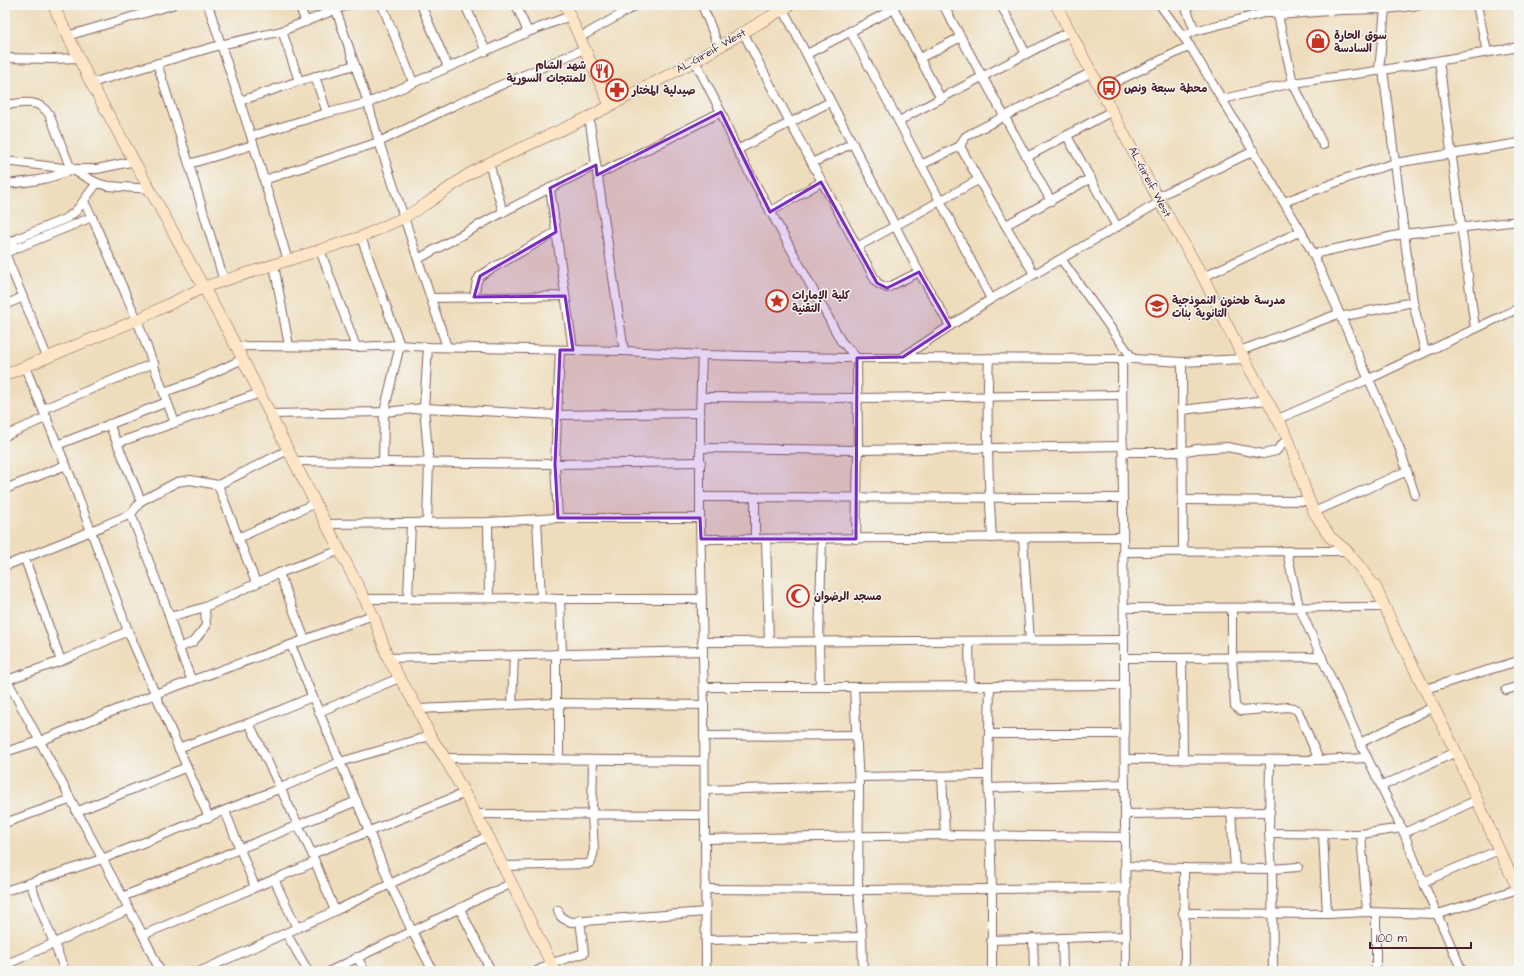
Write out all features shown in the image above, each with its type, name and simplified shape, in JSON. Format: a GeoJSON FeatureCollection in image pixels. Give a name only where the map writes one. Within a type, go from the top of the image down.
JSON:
{"type":"FeatureCollection","features":[{"type":"Feature","properties":{"kind":"street"},"geometry":{"type":"LineString","coordinates":[[53,5],[91,83],[151,189],[243,359],[373,615],[388,658],[418,709],[430,736],[445,758],[465,793],[554,967]]}},
{"type":"Feature","properties":{"kind":"street"},"geometry":{"type":"LineString","coordinates":[[67,36],[172,5]]}},
{"type":"Feature","properties":{"kind":"street"},"geometry":{"type":"LineString","coordinates":[[208,5],[251,136],[288,261]]}},
{"type":"Feature","properties":{"kind":"street"},"geometry":{"type":"LineString","coordinates":[[299,5],[306,22]]}},
{"type":"Feature","properties":{"kind":"street"},"geometry":{"type":"LineString","coordinates":[[91,83],[220,45],[282,32],[347,5]]}},
{"type":"Feature","properties":{"kind":"street"},"geometry":{"type":"LineString","coordinates":[[382,5],[413,82]]}},
{"type":"Feature","properties":{"kind":"street"},"geometry":{"type":"LineString","coordinates":[[421,5],[448,67]]}},
{"type":"Feature","properties":{"kind":"street"},"geometry":{"type":"LineString","coordinates":[[464,5],[486,51]]}},
{"type":"Feature","properties":{"kind":"street"},"geometry":{"type":"LineString","coordinates":[[516,5],[528,32]]}},
{"type":"Feature","properties":{"kind":"street"},"geometry":{"type":"LineString","coordinates":[[565,5],[610,105]]}},
{"type":"Feature","properties":{"kind":"street"},"geometry":{"type":"LineString","coordinates":[[579,38],[637,5]]}},
{"type":"Feature","properties":{"kind":"street"},"geometry":{"type":"LineString","coordinates":[[702,5],[719,47]]}},
{"type":"Feature","properties":{"kind":"street"},"geometry":{"type":"LineString","coordinates":[[943,5],[1051,201]]}},
{"type":"Feature","properties":{"kind":"street"},"geometry":{"type":"LineString","coordinates":[[1001,5],[1026,54]]}},
{"type":"Feature","properties":{"kind":"street","name":"AL-Gireif West"},"geometry":{"type":"LineString","coordinates":[[1056,5],[1102,89],[1112,111],[1159,199],[1203,276],[1242,355],[1288,438],[1314,512],[1330,537],[1347,551],[1376,588],[1456,752],[1499,850],[1519,890]]}},
{"type":"Feature","properties":{"kind":"street"},"geometry":{"type":"LineString","coordinates":[[1160,5],[1190,46],[1223,99],[1313,254],[1399,448],[1415,495]]}},
{"type":"Feature","properties":{"kind":"street"},"geometry":{"type":"LineString","coordinates":[[1185,5],[1195,31]]}},
{"type":"Feature","properties":{"kind":"street"},"geometry":{"type":"LineString","coordinates":[[1277,5],[1293,83],[1323,145]]}},
{"type":"Feature","properties":{"kind":"street"},"geometry":{"type":"LineString","coordinates":[[1183,36],[1195,31],[1264,13],[1278,15],[1420,5]]}},
{"type":"Feature","properties":{"kind":"street"},"geometry":{"type":"LineString","coordinates":[[1477,5],[1487,52]]}},
{"type":"Feature","properties":{"kind":"street"},"geometry":{"type":"LineString","coordinates":[[787,7],[830,102],[853,143],[919,272],[950,326]]}},
{"type":"Feature","properties":{"kind":"street","name":"AL-Gireif West"},"geometry":{"type":"LineString","coordinates":[[5,375],[137,320],[204,287],[361,237],[426,204],[469,174],[489,163],[589,117],[695,61],[787,7]]}},
{"type":"Feature","properties":{"kind":"street"},"geometry":{"type":"LineString","coordinates":[[807,54],[893,7],[941,99]]}},
{"type":"Feature","properties":{"kind":"street"},"geometry":{"type":"LineString","coordinates":[[1389,8],[1381,70],[1413,302],[1425,352]]}},
{"type":"Feature","properties":{"kind":"street"},"geometry":{"type":"LineString","coordinates":[[336,10],[368,103],[379,142],[447,347]]}},
{"type":"Feature","properties":{"kind":"street"},"geometry":{"type":"LineString","coordinates":[[251,136],[327,113],[368,103],[528,32],[570,16]]}},
{"type":"Feature","properties":{"kind":"street"},"geometry":{"type":"LineString","coordinates":[[850,31],[992,299]]}},
{"type":"Feature","properties":{"kind":"street"},"geometry":{"type":"LineString","coordinates":[[899,122],[908,115],[1070,31]]}},
{"type":"Feature","properties":{"kind":"street"},"geometry":{"type":"LineString","coordinates":[[282,32],[299,81]]}},
{"type":"Feature","properties":{"kind":"street"},"geometry":{"type":"LineString","coordinates":[[744,32],[790,124],[877,283],[881,287],[887,288],[919,272]]}},
{"type":"Feature","properties":{"kind":"street"},"geometry":{"type":"LineString","coordinates":[[920,58],[960,37]]}},
{"type":"Feature","properties":{"kind":"street"},"geometry":{"type":"LineString","coordinates":[[1102,89],[1190,46]]}},
{"type":"Feature","properties":{"kind":"street"},"geometry":{"type":"LineString","coordinates":[[1223,99],[1293,83],[1439,61],[1519,47]]}},
{"type":"Feature","properties":{"kind":"street"},"geometry":{"type":"LineString","coordinates":[[264,180],[379,142],[455,105],[584,49]]}},
{"type":"Feature","properties":{"kind":"street"},"geometry":{"type":"LineString","coordinates":[[5,58],[79,58]]}},
{"type":"Feature","properties":{"kind":"street"},"geometry":{"type":"LineString","coordinates":[[695,61],[737,150],[770,212],[841,341],[857,358],[858,450],[856,539]]}},
{"type":"Feature","properties":{"kind":"street"},"geometry":{"type":"LineString","coordinates":[[1439,61],[1475,328]]}},
{"type":"Feature","properties":{"kind":"street"},"geometry":{"type":"LineString","coordinates":[[157,63],[224,281]]}},
{"type":"Feature","properties":{"kind":"street"},"geometry":{"type":"LineString","coordinates":[[240,101],[299,81],[355,65]]}},
{"type":"Feature","properties":{"kind":"street"},"geometry":{"type":"LineString","coordinates":[[921,165],[960,146],[964,137],[1092,72]]}},
{"type":"Feature","properties":{"kind":"street"},"geometry":{"type":"LineString","coordinates":[[315,76],[327,113]]}},
{"type":"Feature","properties":{"kind":"street"},"geometry":{"type":"LineString","coordinates":[[737,150],[790,124],[830,102]]}},
{"type":"Feature","properties":{"kind":"street"},"geometry":{"type":"LineString","coordinates":[[5,105],[31,103],[44,107],[49,114],[71,169],[97,183],[108,186],[151,189]]}},
{"type":"Feature","properties":{"kind":"street"},"geometry":{"type":"LineString","coordinates":[[1027,157],[1112,111]]}},
{"type":"Feature","properties":{"kind":"street"},"geometry":{"type":"LineString","coordinates":[[597,175],[720,112]]}},
{"type":"Feature","properties":{"kind":"street"},"geometry":{"type":"LineString","coordinates":[[589,117],[624,351]]}},
{"type":"Feature","properties":{"kind":"street"},"geometry":{"type":"LineString","coordinates":[[1068,136],[1117,227]]}},
{"type":"Feature","properties":{"kind":"street"},"geometry":{"type":"LineString","coordinates":[[812,163],[853,143]]}},
{"type":"Feature","properties":{"kind":"street"},"geometry":{"type":"LineString","coordinates":[[1284,202],[1350,176],[1395,163],[1519,143]]}},
{"type":"Feature","properties":{"kind":"street"},"geometry":{"type":"LineString","coordinates":[[189,164],[253,145]]}},
{"type":"Feature","properties":{"kind":"street"},"geometry":{"type":"LineString","coordinates":[[960,146],[978,180],[1034,274]]}},
{"type":"Feature","properties":{"kind":"street"},"geometry":{"type":"LineString","coordinates":[[903,357],[992,299],[1117,227],[1159,199],[1254,151]]}},
{"type":"Feature","properties":{"kind":"street"},"geometry":{"type":"LineString","coordinates":[[5,161],[71,169],[96,169],[135,161]]}},
{"type":"Feature","properties":{"kind":"street"},"geometry":{"type":"LineString","coordinates":[[489,163],[503,212]]}},
{"type":"Feature","properties":{"kind":"street"},"geometry":{"type":"LineString","coordinates":[[418,259],[503,212],[596,165]]}},
{"type":"Feature","properties":{"kind":"street"},"geometry":{"type":"LineString","coordinates":[[5,184],[29,182],[56,176],[71,169]]}},
{"type":"Feature","properties":{"kind":"street"},"geometry":{"type":"LineString","coordinates":[[1006,225],[1091,178]]}},
{"type":"Feature","properties":{"kind":"street"},"geometry":{"type":"LineString","coordinates":[[857,247],[978,180]]}},
{"type":"Feature","properties":{"kind":"street"},"geometry":{"type":"LineString","coordinates":[[770,212],[821,182]]}},
{"type":"Feature","properties":{"kind":"street"},"geometry":{"type":"LineString","coordinates":[[5,253],[13,241],[67,218],[84,202],[97,183]]}},
{"type":"Feature","properties":{"kind":"street"},"geometry":{"type":"LineString","coordinates":[[550,188],[573,350]]}},
{"type":"Feature","properties":{"kind":"street"},"geometry":{"type":"LineString","coordinates":[[84,202],[137,320],[175,423]]}},
{"type":"Feature","properties":{"kind":"street"},"geometry":{"type":"LineString","coordinates":[[5,253],[92,217]]}},
{"type":"Feature","properties":{"kind":"street"},"geometry":{"type":"LineString","coordinates":[[1313,254],[1403,234],[1519,221]]}},
{"type":"Feature","properties":{"kind":"street"},"geometry":{"type":"LineString","coordinates":[[1203,276],[1301,231]]}},
{"type":"Feature","properties":{"kind":"street"},"geometry":{"type":"LineString","coordinates":[[474,297],[477,281],[480,276],[556,232]]}},
{"type":"Feature","properties":{"kind":"street"},"geometry":{"type":"LineString","coordinates":[[361,237],[400,345],[384,412],[383,462]]}},
{"type":"Feature","properties":{"kind":"street"},"geometry":{"type":"LineString","coordinates":[[320,250],[356,347]]}},
{"type":"Feature","properties":{"kind":"street"},"geometry":{"type":"LineString","coordinates":[[5,253],[47,357]]}},
{"type":"Feature","properties":{"kind":"street"},"geometry":{"type":"LineString","coordinates":[[1061,259],[1133,359]]}},
{"type":"Feature","properties":{"kind":"street"},"geometry":{"type":"LineString","coordinates":[[274,265],[289,346]]}},
{"type":"Feature","properties":{"kind":"street"},"geometry":{"type":"LineString","coordinates":[[431,298],[565,296]]}},
{"type":"Feature","properties":{"kind":"street"},"geometry":{"type":"LineString","coordinates":[[5,305],[23,297]]}},
{"type":"Feature","properties":{"kind":"street"},"geometry":{"type":"LineString","coordinates":[[236,346],[356,347],[400,345],[428,347],[624,351],[702,355],[857,358],[1133,359],[1182,362],[1242,355],[1339,315],[1413,302]]}},
{"type":"Feature","properties":{"kind":"street"},"geometry":{"type":"LineString","coordinates":[[1278,419],[1368,379],[1519,308]]}},
{"type":"Feature","properties":{"kind":"street"},"geometry":{"type":"LineString","coordinates":[[427,523],[429,463],[424,408],[428,347]]}},
{"type":"Feature","properties":{"kind":"street"},"geometry":{"type":"LineString","coordinates":[[558,518],[555,464],[560,350]]}},
{"type":"Feature","properties":{"kind":"street"},"geometry":{"type":"LineString","coordinates":[[702,355],[700,397],[700,518],[704,687],[706,971]]}},
{"type":"Feature","properties":{"kind":"street"},"geometry":{"type":"LineString","coordinates":[[989,358],[987,447],[992,538]]}},
{"type":"Feature","properties":{"kind":"street"},"geometry":{"type":"LineString","coordinates":[[164,392],[196,381],[243,359]]}},
{"type":"Feature","properties":{"kind":"street"},"geometry":{"type":"LineString","coordinates":[[1122,360],[1126,971]]}},
{"type":"Feature","properties":{"kind":"street"},"geometry":{"type":"LineString","coordinates":[[1182,362],[1183,552]]}},
{"type":"Feature","properties":{"kind":"street"},"geometry":{"type":"LineString","coordinates":[[43,409],[154,363]]}},
{"type":"Feature","properties":{"kind":"street"},"geometry":{"type":"LineString","coordinates":[[25,367],[47,417],[128,632],[209,818]]}},
{"type":"Feature","properties":{"kind":"street"},"geometry":{"type":"LineString","coordinates":[[117,443],[260,393]]}},
{"type":"Feature","properties":{"kind":"street"},"geometry":{"type":"LineString","coordinates":[[700,397],[858,398],[1122,395]]}},
{"type":"Feature","properties":{"kind":"street"},"geometry":{"type":"LineString","coordinates":[[1182,410],[1267,400]]}},
{"type":"Feature","properties":{"kind":"street"},"geometry":{"type":"LineString","coordinates":[[57,445],[167,402]]}},
{"type":"Feature","properties":{"kind":"street"},"geometry":{"type":"LineString","coordinates":[[270,414],[384,412],[424,408],[556,414],[700,413]]}},
{"type":"Feature","properties":{"kind":"street"},"geometry":{"type":"LineString","coordinates":[[5,436],[47,417]]}},
{"type":"Feature","properties":{"kind":"street"},"geometry":{"type":"LineString","coordinates":[[109,424],[141,501]]}},
{"type":"Feature","properties":{"kind":"street"},"geometry":{"type":"LineString","coordinates":[[701,448],[858,450],[987,447],[1123,449],[1182,452],[1197,449],[1227,447],[1263,454],[1276,451],[1288,438]]}},
{"type":"Feature","properties":{"kind":"street"},"geometry":{"type":"LineString","coordinates":[[5,566],[91,532],[131,514],[141,501],[177,482],[190,480],[218,485],[288,450]]}},
{"type":"Feature","properties":{"kind":"street"},"geometry":{"type":"LineString","coordinates":[[295,462],[555,464],[701,462]]}},
{"type":"Feature","properties":{"kind":"street"},"geometry":{"type":"LineString","coordinates":[[5,489],[66,466]]}},
{"type":"Feature","properties":{"kind":"street"},"geometry":{"type":"LineString","coordinates":[[1314,512],[1407,471]]}},
{"type":"Feature","properties":{"kind":"street"},"geometry":{"type":"LineString","coordinates":[[218,485],[256,583]]}},
{"type":"Feature","properties":{"kind":"street"},"geometry":{"type":"LineString","coordinates":[[701,497],[1123,498]]}},
{"type":"Feature","properties":{"kind":"street"},"geometry":{"type":"LineString","coordinates":[[755,498],[755,539]]}},
{"type":"Feature","properties":{"kind":"street"},"geometry":{"type":"LineString","coordinates":[[1182,500],[1309,501]]}},
{"type":"Feature","properties":{"kind":"street"},"geometry":{"type":"LineString","coordinates":[[238,538],[316,503]]}},
{"type":"Feature","properties":{"kind":"street"},"geometry":{"type":"LineString","coordinates":[[131,514],[170,617],[179,648],[192,681]]}},
{"type":"Feature","properties":{"kind":"street"},"geometry":{"type":"LineString","coordinates":[[327,524],[488,522],[558,518],[700,518]]}},
{"type":"Feature","properties":{"kind":"street"},"geometry":{"type":"LineString","coordinates":[[537,520],[541,598]]}},
{"type":"Feature","properties":{"kind":"street"},"geometry":{"type":"LineString","coordinates":[[488,522],[488,598]]}},
{"type":"Feature","properties":{"kind":"street"},"geometry":{"type":"LineString","coordinates":[[408,598],[411,523]]}},
{"type":"Feature","properties":{"kind":"street"},"geometry":{"type":"LineString","coordinates":[[701,539],[1123,537]]}},
{"type":"Feature","properties":{"kind":"street"},"geometry":{"type":"LineString","coordinates":[[1023,538],[1030,641]]}},
{"type":"Feature","properties":{"kind":"street"},"geometry":{"type":"LineString","coordinates":[[766,539],[768,642]]}},
{"type":"Feature","properties":{"kind":"street"},"geometry":{"type":"LineString","coordinates":[[820,687],[822,539]]}},
{"type":"Feature","properties":{"kind":"street"},"geometry":{"type":"LineString","coordinates":[[170,617],[205,607],[279,573],[341,550]]}},
{"type":"Feature","properties":{"kind":"street"},"geometry":{"type":"LineString","coordinates":[[1124,552],[1347,551]]}},
{"type":"Feature","properties":{"kind":"street"},"geometry":{"type":"LineString","coordinates":[[1288,552],[1299,607],[1360,743],[1403,831],[1423,882],[1462,971]]}},
{"type":"Feature","properties":{"kind":"street"},"geometry":{"type":"LineString","coordinates":[[24,559],[60,661]]}},
{"type":"Feature","properties":{"kind":"street"},"geometry":{"type":"LineString","coordinates":[[279,573],[305,640]]}},
{"type":"Feature","properties":{"kind":"street"},"geometry":{"type":"LineString","coordinates":[[365,599],[702,599]]}},
{"type":"Feature","properties":{"kind":"street"},"geometry":{"type":"LineString","coordinates":[[559,759],[557,704],[560,599]]}},
{"type":"Feature","properties":{"kind":"street"},"geometry":{"type":"LineString","coordinates":[[179,648],[193,642],[206,626],[205,607]]}},
{"type":"Feature","properties":{"kind":"street"},"geometry":{"type":"LineString","coordinates":[[1124,608],[1384,607]]}},
{"type":"Feature","properties":{"kind":"street"},"geometry":{"type":"LineString","coordinates":[[1232,608],[1232,658],[1235,706],[1241,711],[1288,708],[1293,708],[1298,711],[1319,760]]}},
{"type":"Feature","properties":{"kind":"street"},"geometry":{"type":"LineString","coordinates":[[5,752],[40,741],[155,694],[373,615]]}},
{"type":"Feature","properties":{"kind":"street"},"geometry":{"type":"LineString","coordinates":[[128,632],[60,661],[6,678],[40,741],[69,800],[143,935],[160,971]]}},
{"type":"Feature","properties":{"kind":"street"},"geometry":{"type":"LineString","coordinates":[[702,642],[1124,640]]}},
{"type":"Feature","properties":{"kind":"street"},"geometry":{"type":"LineString","coordinates":[[969,641],[970,686]]}},
{"type":"Feature","properties":{"kind":"street"},"geometry":{"type":"LineString","coordinates":[[291,645],[357,801],[390,884],[433,971]]}},
{"type":"Feature","properties":{"kind":"street"},"geometry":{"type":"LineString","coordinates":[[388,658],[703,651]]}},
{"type":"Feature","properties":{"kind":"street"},"geometry":{"type":"LineString","coordinates":[[512,705],[514,655]]}},
{"type":"Feature","properties":{"kind":"street"},"geometry":{"type":"LineString","coordinates":[[1124,658],[1322,657]]}},
{"type":"Feature","properties":{"kind":"street"},"geometry":{"type":"LineString","coordinates":[[1182,658],[1182,759]]}},
{"type":"Feature","properties":{"kind":"street"},"geometry":{"type":"LineString","coordinates":[[1425,689],[1519,662]]}},
{"type":"Feature","properties":{"kind":"street"},"geometry":{"type":"LineString","coordinates":[[319,712],[399,678]]}},
{"type":"Feature","properties":{"kind":"street"},"geometry":{"type":"LineString","coordinates":[[704,687],[1124,685]]}},
{"type":"Feature","properties":{"kind":"street"},"geometry":{"type":"LineString","coordinates":[[990,686],[988,775],[992,889],[992,971]]}},
{"type":"Feature","properties":{"kind":"street"},"geometry":{"type":"LineString","coordinates":[[1506,690],[1519,686]]}},
{"type":"Feature","properties":{"kind":"street"},"geometry":{"type":"LineString","coordinates":[[854,687],[859,782],[858,890],[863,971]]}},
{"type":"Feature","properties":{"kind":"street"},"geometry":{"type":"LineString","coordinates":[[178,748],[249,723],[312,697]]}},
{"type":"Feature","properties":{"kind":"street"},"geometry":{"type":"LineString","coordinates":[[418,709],[557,704],[704,705]]}},
{"type":"Feature","properties":{"kind":"street"},"geometry":{"type":"LineString","coordinates":[[1360,743],[1433,707]]}},
{"type":"Feature","properties":{"kind":"street"},"geometry":{"type":"LineString","coordinates":[[249,723],[314,858],[335,911]]}},
{"type":"Feature","properties":{"kind":"street"},"geometry":{"type":"LineString","coordinates":[[989,734],[1125,734]]}},
{"type":"Feature","properties":{"kind":"street"},"geometry":{"type":"LineString","coordinates":[[704,736],[857,735]]}},
{"type":"Feature","properties":{"kind":"street"},"geometry":{"type":"LineString","coordinates":[[5,891],[102,859],[209,818],[340,762],[430,736]]}},
{"type":"Feature","properties":{"kind":"street"},"geometry":{"type":"LineString","coordinates":[[1382,786],[1456,752]]}},
{"type":"Feature","properties":{"kind":"street"},"geometry":{"type":"LineString","coordinates":[[445,758],[704,760]]}},
{"type":"Feature","properties":{"kind":"street"},"geometry":{"type":"LineString","coordinates":[[1125,759],[1319,760],[1368,758]]}},
{"type":"Feature","properties":{"kind":"street"},"geometry":{"type":"LineString","coordinates":[[503,866],[587,864],[590,862],[594,850],[592,815],[593,760]]}},
{"type":"Feature","properties":{"kind":"street"},"geometry":{"type":"LineString","coordinates":[[1270,760],[1269,833],[1272,869],[1271,913],[1273,971]]}},
{"type":"Feature","properties":{"kind":"street"},"geometry":{"type":"LineString","coordinates":[[76,812],[187,767]]}},
{"type":"Feature","properties":{"kind":"street"},"geometry":{"type":"LineString","coordinates":[[704,790],[942,776],[988,775]]}},
{"type":"Feature","properties":{"kind":"street"},"geometry":{"type":"LineString","coordinates":[[942,776],[945,835]]}},
{"type":"Feature","properties":{"kind":"street"},"geometry":{"type":"LineString","coordinates":[[989,788],[1125,784]]}},
{"type":"Feature","properties":{"kind":"street"},"geometry":{"type":"LineString","coordinates":[[143,935],[274,879],[369,831],[465,793]]}},
{"type":"Feature","properties":{"kind":"street"},"geometry":{"type":"LineString","coordinates":[[5,823],[69,800]]}},
{"type":"Feature","properties":{"kind":"street"},"geometry":{"type":"LineString","coordinates":[[1269,833],[1361,834],[1403,831],[1477,800]]}},
{"type":"Feature","properties":{"kind":"street"},"geometry":{"type":"LineString","coordinates":[[122,897],[357,801]]}},
{"type":"Feature","properties":{"kind":"street"},"geometry":{"type":"LineString","coordinates":[[225,811],[255,887]]}},
{"type":"Feature","properties":{"kind":"street"},"geometry":{"type":"LineString","coordinates":[[1231,812],[1235,868]]}},
{"type":"Feature","properties":{"kind":"street"},"geometry":{"type":"LineString","coordinates":[[1125,814],[1270,812]]}},
{"type":"Feature","properties":{"kind":"street"},"geometry":{"type":"LineString","coordinates":[[476,814],[704,815]]}},
{"type":"Feature","properties":{"kind":"street"},"geometry":{"type":"LineString","coordinates":[[1323,834],[1326,914]]}},
{"type":"Feature","properties":{"kind":"street"},"geometry":{"type":"LineString","coordinates":[[1361,834],[1367,912]]}},
{"type":"Feature","properties":{"kind":"street"},"geometry":{"type":"LineString","coordinates":[[704,839],[945,835],[1125,838]]}},
{"type":"Feature","properties":{"kind":"street"},"geometry":{"type":"LineString","coordinates":[[201,971],[335,911],[488,836]]}},
{"type":"Feature","properties":{"kind":"street"},"geometry":{"type":"LineString","coordinates":[[1423,882],[1499,850]]}},
{"type":"Feature","properties":{"kind":"street"},"geometry":{"type":"LineString","coordinates":[[1126,866],[1272,869],[1298,867]]}},
{"type":"Feature","properties":{"kind":"street"},"geometry":{"type":"LineString","coordinates":[[1183,971],[1185,964],[1183,913],[1184,868]]}},
{"type":"Feature","properties":{"kind":"street"},"geometry":{"type":"LineString","coordinates":[[274,879],[297,928]]}},
{"type":"Feature","properties":{"kind":"street"},"geometry":{"type":"LineString","coordinates":[[30,883],[65,971]]}},
{"type":"Feature","properties":{"kind":"street"},"geometry":{"type":"LineString","coordinates":[[330,971],[512,883]]}},
{"type":"Feature","properties":{"kind":"street"},"geometry":{"type":"LineString","coordinates":[[706,889],[858,890],[1126,888]]}},
{"type":"Feature","properties":{"kind":"street"},"geometry":{"type":"LineString","coordinates":[[1183,913],[1326,914],[1367,912],[1438,914],[1519,890]]}},
{"type":"Feature","properties":{"kind":"street"},"geometry":{"type":"LineString","coordinates":[[460,908],[490,971]]}},
{"type":"Feature","properties":{"kind":"street"},"geometry":{"type":"LineString","coordinates":[[5,965],[128,910]]}},
{"type":"Feature","properties":{"kind":"street"},"geometry":{"type":"LineString","coordinates":[[558,910],[563,920],[571,922],[580,920],[706,912]]}},
{"type":"Feature","properties":{"kind":"street"},"geometry":{"type":"LineString","coordinates":[[1376,913],[1376,971]]}},
{"type":"Feature","properties":{"kind":"street"},"geometry":{"type":"LineString","coordinates":[[536,971],[554,967],[584,954],[580,920]]}},
{"type":"Feature","properties":{"kind":"street"},"geometry":{"type":"LineString","coordinates":[[286,933],[308,971]]}},
{"type":"Feature","properties":{"kind":"street"},"geometry":{"type":"LineString","coordinates":[[991,940],[1126,936]]}},
{"type":"Feature","properties":{"kind":"street"},"geometry":{"type":"LineString","coordinates":[[706,940],[862,937]]}},
{"type":"Feature","properties":{"kind":"street"},"geometry":{"type":"LineString","coordinates":[[1033,938],[1034,971]]}},
{"type":"Feature","properties":{"kind":"street"},"geometry":{"type":"LineString","coordinates":[[1062,938],[1063,971]]}},
{"type":"Feature","properties":{"kind":"street"},"geometry":{"type":"LineString","coordinates":[[357,957],[365,971]]}},
{"type":"Feature","properties":{"kind":"highlighted area"},"geometry":{"type":"Polygon","coordinates":[[[721,112],[770,212],[821,182],[877,283],[887,288],[919,272],[950,326],[903,357],[857,358],[856,539],[701,539],[700,518],[558,518],[555,464],[560,350],[573,350],[565,296],[474,297],[480,276],[556,232],[550,188],[596,165],[597,175],[721,112]]]}},
{"type":"Feature","properties":{"kind":"place","name":"سوق الحارة السادسة"},"geometry":{"type":"Point","coordinates":[1318,41]}},
{"type":"Feature","properties":{"kind":"place","name":"شهد الشام للمنتجات السورية"},"geometry":{"type":"Point","coordinates":[602,71]}},
{"type":"Feature","properties":{"kind":"place","name":"محطة سبعة ونص"},"geometry":{"type":"Point","coordinates":[1109,88]}},
{"type":"Feature","properties":{"kind":"place","name":"صيدلية المختار"},"geometry":{"type":"Point","coordinates":[617,90]}},
{"type":"Feature","properties":{"kind":"place","name":"كلية الإمارات التقنية"},"geometry":{"type":"Point","coordinates":[777,301]}},
{"type":"Feature","properties":{"kind":"place","name":"مدرسة طحنون النموذجية الثانوية بنات"},"geometry":{"type":"Point","coordinates":[1157,306]}},
{"type":"Feature","properties":{"kind":"place","name":"مسجد الرضوان"},"geometry":{"type":"Point","coordinates":[798,596]}}]}
